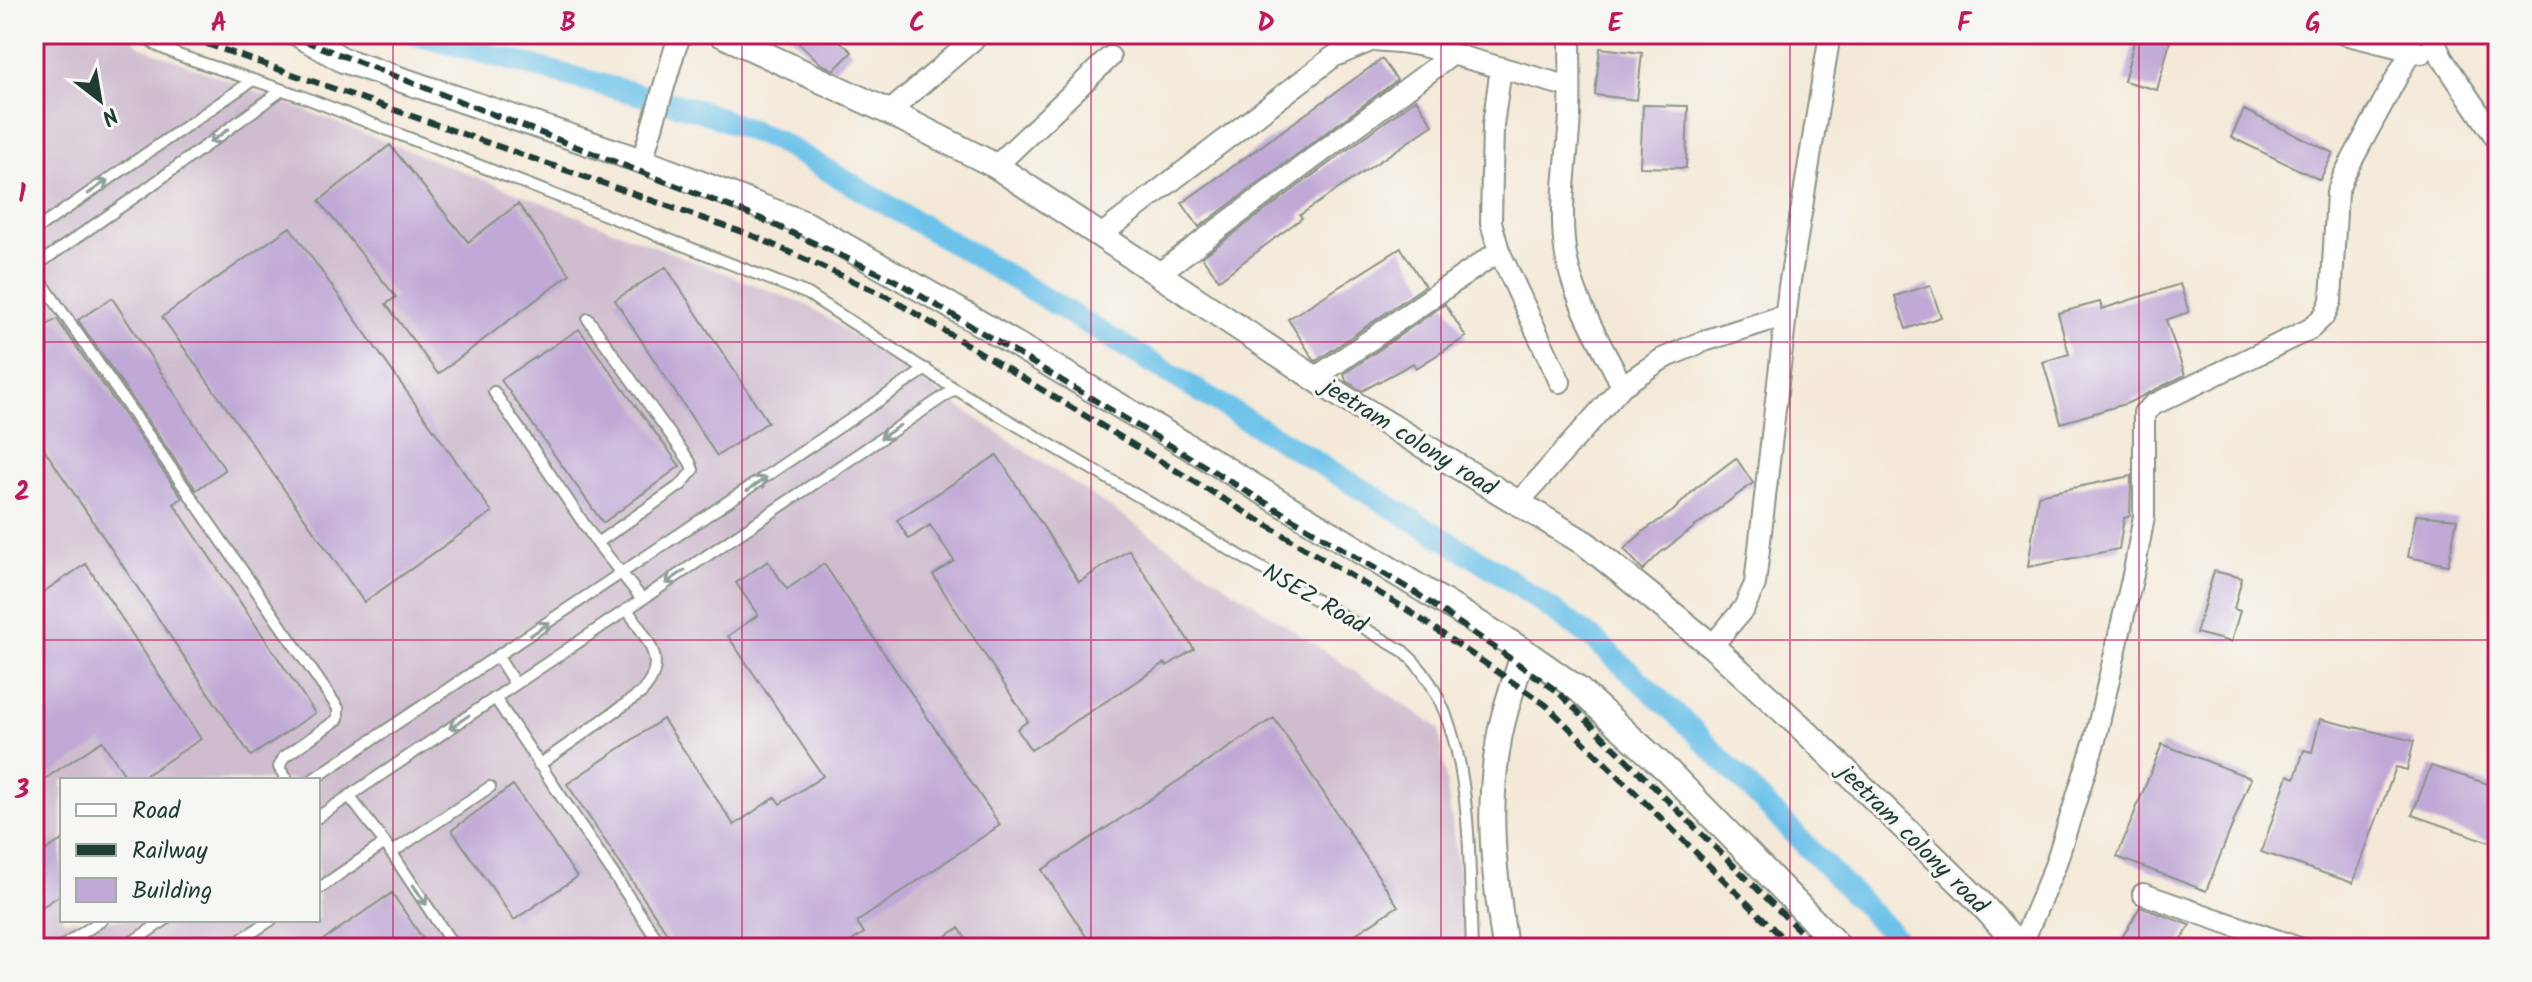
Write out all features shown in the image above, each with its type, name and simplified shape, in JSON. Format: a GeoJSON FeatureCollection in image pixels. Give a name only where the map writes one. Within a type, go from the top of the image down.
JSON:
{"type":"FeatureCollection","features":[{"type":"Feature","properties":{"kind":"street"},"geometry":{"type":"LineString","coordinates":[[298,34],[343,60],[645,153],[806,224],[1196,451],[1524,651],[1578,689],[1667,770],[1840,948]]}},
{"type":"Feature","properties":{"kind":"street","name":"jeetram colony road"},"geometry":{"type":"LineString","coordinates":[[721,34],[996,166],[1315,378],[1586,544],[1712,646],[1975,897],[2020,948]]}},
{"type":"Feature","properties":{"kind":"street"},"geometry":{"type":"LineString","coordinates":[[889,112],[980,34]]}},
{"type":"Feature","properties":{"kind":"street"},"geometry":{"type":"LineString","coordinates":[[1570,34],[1564,223],[1566,255],[1584,305],[1622,386]]}},
{"type":"Feature","properties":{"kind":"street"},"geometry":{"type":"LineString","coordinates":[[1712,646],[1744,608],[1755,584],[1786,315],[1828,34]]}},
{"type":"Feature","properties":{"kind":"street"},"geometry":{"type":"LineString","coordinates":[[2344,34],[2442,58]]}},
{"type":"Feature","properties":{"kind":"street"},"geometry":{"type":"LineString","coordinates":[[2431,34],[2442,58],[2498,141]]}},
{"type":"Feature","properties":{"kind":"street"},"geometry":{"type":"LineString","coordinates":[[1101,235],[1333,57],[1373,40],[1423,46],[1570,87]]}},
{"type":"Feature","properties":{"kind":"street"},"geometry":{"type":"LineString","coordinates":[[645,153],[678,41]]}},
{"type":"Feature","properties":{"kind":"street"},"geometry":{"type":"LineString","coordinates":[[2020,948],[2055,866],[2095,740],[2144,516],[2144,413],[2153,405],[2310,329],[2324,316],[2331,301],[2337,193],[2412,49]]}},
{"type":"Feature","properties":{"kind":"street"},"geometry":{"type":"LineString","coordinates":[[1158,274],[1453,54]]}},
{"type":"Feature","properties":{"kind":"street"},"geometry":{"type":"LineString","coordinates":[[996,166],[1110,57]]}},
{"type":"Feature","properties":{"kind":"street"},"geometry":{"type":"LineString","coordinates":[[1501,68],[1493,125],[1491,222],[1499,251],[1560,382]]}},
{"type":"Feature","properties":{"kind":"street"},"geometry":{"type":"LineString","coordinates":[[1315,378],[1499,251]]}},
{"type":"Feature","properties":{"kind":"street"},"geometry":{"type":"LineString","coordinates":[[1518,503],[1622,386],[1662,359],[1704,341],[1786,315]]}},
{"type":"Feature","properties":{"kind":"street"},"geometry":{"type":"LineString","coordinates":[[1505,948],[1492,856],[1491,801],[1498,743],[1524,651]]}},
{"type":"Feature","properties":{"kind":"street"},"geometry":{"type":"LineString","coordinates":[[2143,894],[2248,940],[2299,948]]}},
{"type":"Feature","properties":{"kind":"lane","name":"NSEZ Road"},"geometry":{"type":"LineString","coordinates":[[141,34],[178,55],[282,90],[808,294],[955,389],[1371,631],[1413,660],[1452,731],[1462,770],[1472,948]]}},
{"type":"Feature","properties":{"kind":"lane"},"geometry":{"type":"LineString","coordinates":[[34,231],[253,80]]}},
{"type":"Feature","properties":{"kind":"lane"},"geometry":{"type":"LineString","coordinates":[[282,90],[34,269],[338,708],[338,719],[284,757],[279,767],[286,778]]}},
{"type":"Feature","properties":{"kind":"lane"},"geometry":{"type":"LineString","coordinates":[[588,319],[693,470],[681,485],[597,543]]}},
{"type":"Feature","properties":{"kind":"lane"},"geometry":{"type":"LineString","coordinates":[[315,778],[926,369]]}},
{"type":"Feature","properties":{"kind":"lane"},"geometry":{"type":"LineString","coordinates":[[320,816],[955,389]]}},
{"type":"Feature","properties":{"kind":"lane"},"geometry":{"type":"LineString","coordinates":[[494,392],[597,543],[642,599]]}},
{"type":"Feature","properties":{"kind":"lane"},"geometry":{"type":"LineString","coordinates":[[539,765],[641,693],[652,681],[657,668],[654,656],[627,609]]}},
{"type":"Feature","properties":{"kind":"lane"},"geometry":{"type":"LineString","coordinates":[[498,657],[515,684]]}},
{"type":"Feature","properties":{"kind":"lane"},"geometry":{"type":"LineString","coordinates":[[495,698],[663,948]]}},
{"type":"Feature","properties":{"kind":"lane"},"geometry":{"type":"LineString","coordinates":[[391,853],[490,787]]}},
{"type":"Feature","properties":{"kind":"lane"},"geometry":{"type":"LineString","coordinates":[[349,796],[385,843],[455,948]]}},
{"type":"Feature","properties":{"kind":"lane"},"geometry":{"type":"LineString","coordinates":[[320,888],[385,843]]}},
{"type":"Feature","properties":{"kind":"lane"},"geometry":{"type":"LineString","coordinates":[[60,948],[99,922]]}},
{"type":"Feature","properties":{"kind":"lane"},"geometry":{"type":"LineString","coordinates":[[123,948],[162,922]]}},
{"type":"Feature","properties":{"kind":"lane"},"geometry":{"type":"LineString","coordinates":[[228,948],[268,922]]}},
{"type":"Feature","properties":{"kind":"shaded area"},"geometry":{"type":"Polygon","coordinates":[[[34,34],[128,34],[139,46],[809,306],[1439,728],[1469,948],[34,948],[34,34]]]}},
{"type":"Feature","properties":{"kind":"building"},"geometry":{"type":"Polygon","coordinates":[[[789,34],[832,34],[852,52],[834,70],[821,64],[789,34]]]}},
{"type":"Feature","properties":{"kind":"building"},"geometry":{"type":"Polygon","coordinates":[[[2136,34],[2172,34],[2157,90],[2124,81],[2136,34]]]}},
{"type":"Feature","properties":{"kind":"building"},"geometry":{"type":"Polygon","coordinates":[[[1600,48],[1642,53],[1637,100],[1595,95],[1600,48]]]}},
{"type":"Feature","properties":{"kind":"building"},"geometry":{"type":"Polygon","coordinates":[[[1382,59],[1397,80],[1199,227],[1182,203],[1382,59]]]}},
{"type":"Feature","properties":{"kind":"building"},"geometry":{"type":"Polygon","coordinates":[[[1416,99],[1433,125],[1300,215],[1302,218],[1219,280],[1202,257],[1416,99]]]}},
{"type":"Feature","properties":{"kind":"building"},"geometry":{"type":"Polygon","coordinates":[[[1643,105],[1688,106],[1686,168],[1640,167],[1643,105]]]}},
{"type":"Feature","properties":{"kind":"building"},"geometry":{"type":"Polygon","coordinates":[[[2244,110],[2333,153],[2320,180],[2231,137],[2244,110]]]}},
{"type":"Feature","properties":{"kind":"building"},"geometry":{"type":"Polygon","coordinates":[[[390,145],[468,242],[518,204],[570,274],[438,374],[386,304],[396,297],[319,201],[390,145]]]}},
{"type":"Feature","properties":{"kind":"building"},"geometry":{"type":"Polygon","coordinates":[[[290,227],[492,512],[364,602],[162,317],[290,227]]]}},
{"type":"Feature","properties":{"kind":"building"},"geometry":{"type":"Polygon","coordinates":[[[1401,248],[1425,286],[1314,360],[1288,319],[1401,248]]]}},
{"type":"Feature","properties":{"kind":"building"},"geometry":{"type":"Polygon","coordinates":[[[666,267],[768,422],[717,456],[615,300],[666,267]]]}},
{"type":"Feature","properties":{"kind":"building"},"geometry":{"type":"Polygon","coordinates":[[[2180,284],[2189,312],[2166,320],[2185,375],[2128,403],[2061,423],[2043,362],[2069,354],[2058,313],[2100,302],[2102,309],[2180,284]]]}},
{"type":"Feature","properties":{"kind":"building"},"geometry":{"type":"Polygon","coordinates":[[[1930,285],[1941,317],[1906,329],[1895,296],[1930,285]]]}},
{"type":"Feature","properties":{"kind":"building"},"geometry":{"type":"Polygon","coordinates":[[[112,298],[225,470],[196,490],[78,320],[112,298]]]}},
{"type":"Feature","properties":{"kind":"building"},"geometry":{"type":"Polygon","coordinates":[[[1445,304],[1466,337],[1416,368],[1413,363],[1362,391],[1346,381],[1344,374],[1445,304]]]}},
{"type":"Feature","properties":{"kind":"building"},"geometry":{"type":"Polygon","coordinates":[[[57,319],[182,498],[174,504],[315,713],[251,756],[42,446],[34,451],[34,333],[57,319]]]}},
{"type":"Feature","properties":{"kind":"building"},"geometry":{"type":"Polygon","coordinates":[[[579,329],[680,466],[603,523],[501,380],[579,329]]]}},
{"type":"Feature","properties":{"kind":"building"},"geometry":{"type":"Polygon","coordinates":[[[997,455],[1079,582],[1129,550],[1194,649],[1167,666],[1165,663],[1031,750],[1017,729],[1028,721],[933,575],[954,561],[930,525],[909,539],[897,520],[997,455]]]}},
{"type":"Feature","properties":{"kind":"building"},"geometry":{"type":"Polygon","coordinates":[[[1736,458],[1753,483],[1660,553],[1643,570],[1624,549],[1736,458]]]}},
{"type":"Feature","properties":{"kind":"building"},"geometry":{"type":"Polygon","coordinates":[[[2131,476],[2130,516],[2124,518],[2119,549],[2028,567],[2038,495],[2131,476]]]}},
{"type":"Feature","properties":{"kind":"building"},"geometry":{"type":"Polygon","coordinates":[[[2416,515],[2457,519],[2448,565],[2408,557],[2416,515]]]}},
{"type":"Feature","properties":{"kind":"building"},"geometry":{"type":"Polygon","coordinates":[[[768,561],[787,589],[824,564],[1000,825],[857,922],[864,933],[841,948],[677,948],[567,784],[663,719],[734,825],[775,797],[780,804],[823,776],[728,636],[758,615],[736,583],[768,561]]]}},
{"type":"Feature","properties":{"kind":"building"},"geometry":{"type":"Polygon","coordinates":[[[86,564],[201,739],[141,778],[127,778],[102,741],[43,780],[34,767],[34,598],[86,564]]]}},
{"type":"Feature","properties":{"kind":"building"},"geometry":{"type":"Polygon","coordinates":[[[2214,571],[2242,578],[2234,609],[2240,611],[2231,642],[2196,633],[2214,571]]]}},
{"type":"Feature","properties":{"kind":"building"},"geometry":{"type":"Polygon","coordinates":[[[1274,718],[1398,906],[1334,948],[1094,948],[1042,870],[1274,718]]]}},
{"type":"Feature","properties":{"kind":"building"},"geometry":{"type":"Polygon","coordinates":[[[2320,719],[2414,741],[2407,770],[2396,767],[2353,883],[2261,852],[2288,775],[2295,778],[2304,750],[2312,752],[2320,719]]]}},
{"type":"Feature","properties":{"kind":"building"},"geometry":{"type":"Polygon","coordinates":[[[2162,744],[2251,778],[2206,891],[2117,857],[2162,744]]]}},
{"type":"Feature","properties":{"kind":"building"},"geometry":{"type":"Polygon","coordinates":[[[2431,766],[2498,787],[2498,835],[2495,844],[2412,815],[2431,766]]]}},
{"type":"Feature","properties":{"kind":"building"},"geometry":{"type":"Polygon","coordinates":[[[513,785],[577,877],[514,920],[452,830],[513,785]]]}},
{"type":"Feature","properties":{"kind":"building"},"geometry":{"type":"Polygon","coordinates":[[[60,841],[60,895],[34,912],[34,857],[60,841]]]}},
{"type":"Feature","properties":{"kind":"building"},"geometry":{"type":"Polygon","coordinates":[[[392,893],[429,948],[311,948],[392,893]]]}},
{"type":"Feature","properties":{"kind":"building"},"geometry":{"type":"Polygon","coordinates":[[[2140,907],[2190,925],[2177,948],[2116,948],[2140,907]]]}},
{"type":"Feature","properties":{"kind":"building"},"geometry":{"type":"Polygon","coordinates":[[[959,928],[972,948],[928,948],[959,928]]]}},
{"type":"Feature","properties":{"kind":"waterway"},"geometry":{"type":"LineString","coordinates":[[413,34],[701,111],[777,141],[965,250],[1494,569],[1595,640],[1688,725],[1906,948]]}},
{"type":"Feature","properties":{"kind":"railway"},"geometry":{"type":"LineString","coordinates":[[191,34],[204,43],[756,237],[888,297],[1406,609],[1546,705],[1793,948]]}},
{"type":"Feature","properties":{"kind":"railway"},"geometry":{"type":"LineString","coordinates":[[287,34],[764,220],[896,281],[1416,593],[1557,691],[1817,948]]}}]}
